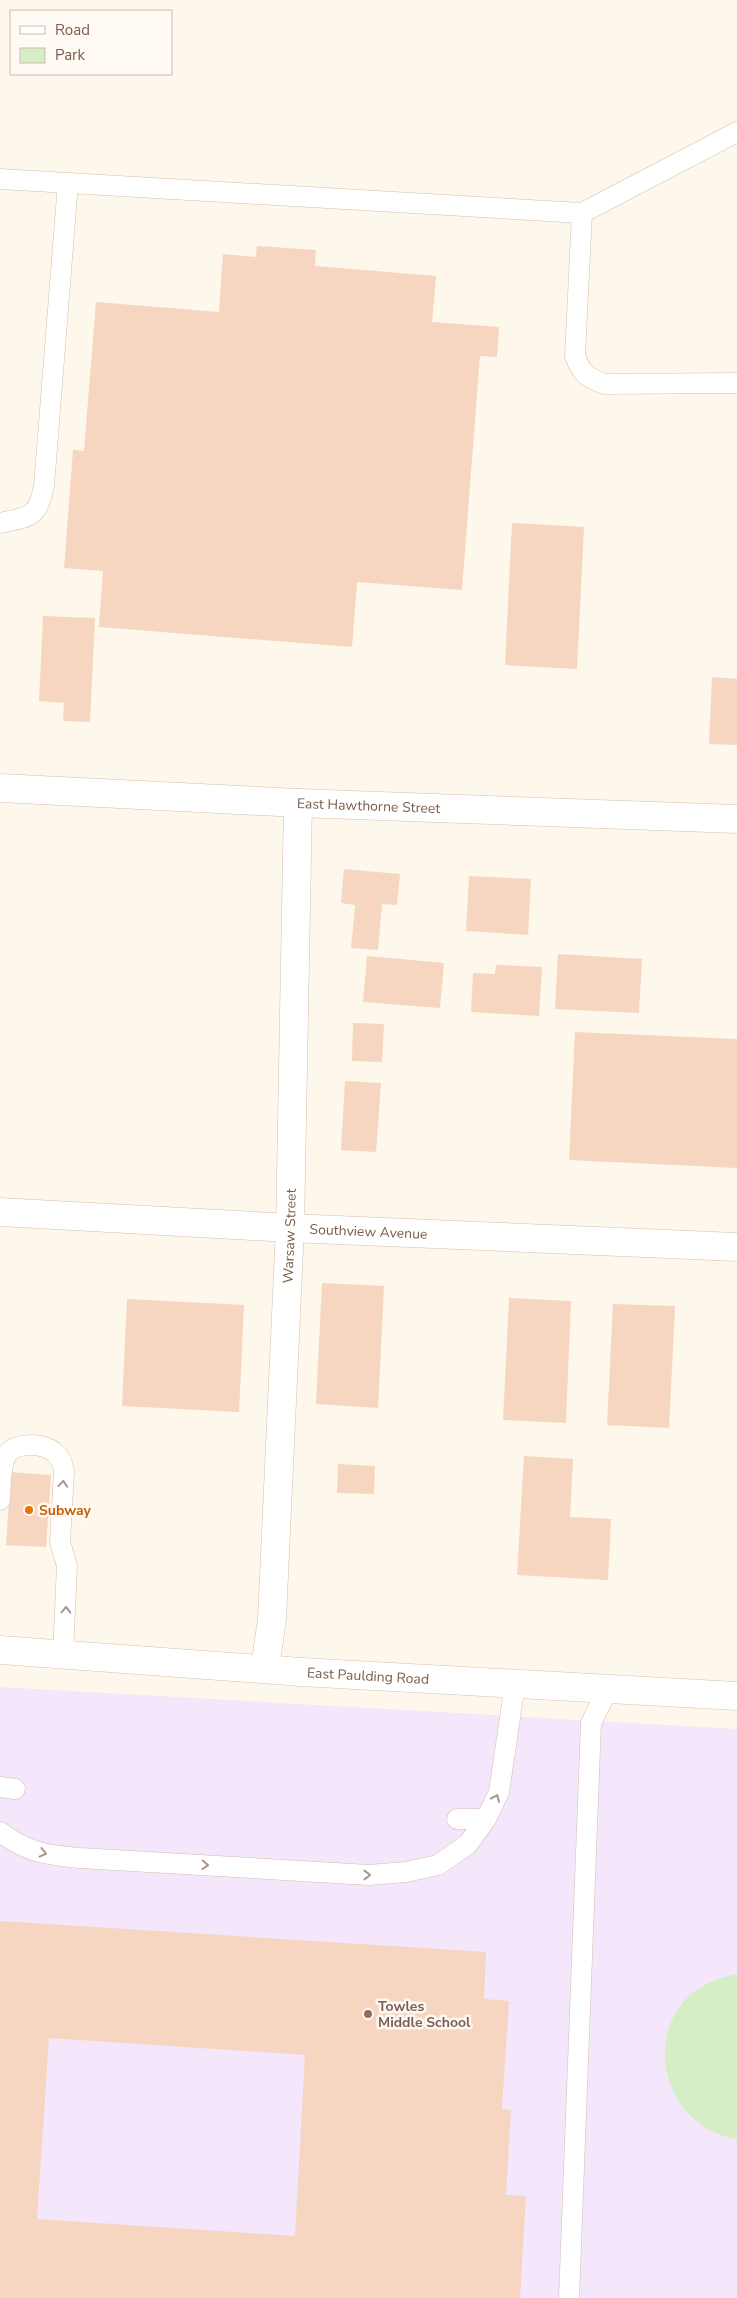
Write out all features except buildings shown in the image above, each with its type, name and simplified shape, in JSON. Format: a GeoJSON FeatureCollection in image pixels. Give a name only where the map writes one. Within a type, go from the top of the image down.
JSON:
{"type":"FeatureCollection","features":[{"type":"Feature","properties":{"kind":"street","name":"East Hawthorne Street"},"geometry":{"type":"LineString","coordinates":[[0,788],[298,803],[737,819]]}},
{"type":"Feature","properties":{"kind":"street","name":"Warsaw Street"},"geometry":{"type":"LineString","coordinates":[[266,1668],[272,1619],[290,1228],[298,803]]}},
{"type":"Feature","properties":{"kind":"street","name":"Southview Avenue"},"geometry":{"type":"LineString","coordinates":[[0,1212],[290,1228],[737,1247]]}},
{"type":"Feature","properties":{"kind":"street","name":"East Paulding Road"},"geometry":{"type":"LineString","coordinates":[[0,1650],[515,1684],[737,1696]]}},
{"type":"Feature","properties":{"kind":"lane"},"geometry":{"type":"LineString","coordinates":[[0,179],[582,213],[737,132]]}},
{"type":"Feature","properties":{"kind":"lane"},"geometry":{"type":"LineString","coordinates":[[0,522],[30,516],[40,505],[44,486],[68,183]]}},
{"type":"Feature","properties":{"kind":"lane"},"geometry":{"type":"LineString","coordinates":[[582,213],[575,356],[580,369],[588,378],[604,384],[737,383]]}},
{"type":"Feature","properties":{"kind":"lane"},"geometry":{"type":"LineString","coordinates":[[0,1500],[3,1465],[6,1456],[12,1450],[22,1445],[43,1447],[54,1452],[62,1461],[64,1472],[60,1542],[67,1566],[64,1654]]}},
{"type":"Feature","properties":{"kind":"lane"},"geometry":{"type":"LineString","coordinates":[[0,1832],[18,1846],[47,1855],[369,1875],[406,1872],[438,1865],[468,1844],[486,1819],[499,1792],[515,1684]]}},
{"type":"Feature","properties":{"kind":"lane"},"geometry":{"type":"LineString","coordinates":[[570,2298],[591,1722],[608,1689]]}},
{"type":"Feature","properties":{"kind":"lane"},"geometry":{"type":"LineString","coordinates":[[457,1819],[486,1819]]}},
{"type":"Feature","properties":{"kind":"shaded area","name":"Towles Middle School"},"geometry":{"type":"Polygon","coordinates":[[[0,1687],[737,1729],[737,2298],[0,2298],[0,1687]]]}},
{"type":"Feature","properties":{"kind":"green space"},"geometry":{"type":"Polygon","coordinates":[[[737,1974],[737,2139],[714,2132],[694,2120],[679,2102],[670,2082],[665,2060],[666,2037],[674,2016],[689,1996],[712,1982],[737,1974]]]}},
{"type":"Feature","properties":{"kind":"place","name":"Subway"},"geometry":{"type":"Point","coordinates":[29,1510]}},
{"type":"Feature","properties":{"kind":"place","name":"Towles Middle School"},"geometry":{"type":"Point","coordinates":[368,2014]}}]}
